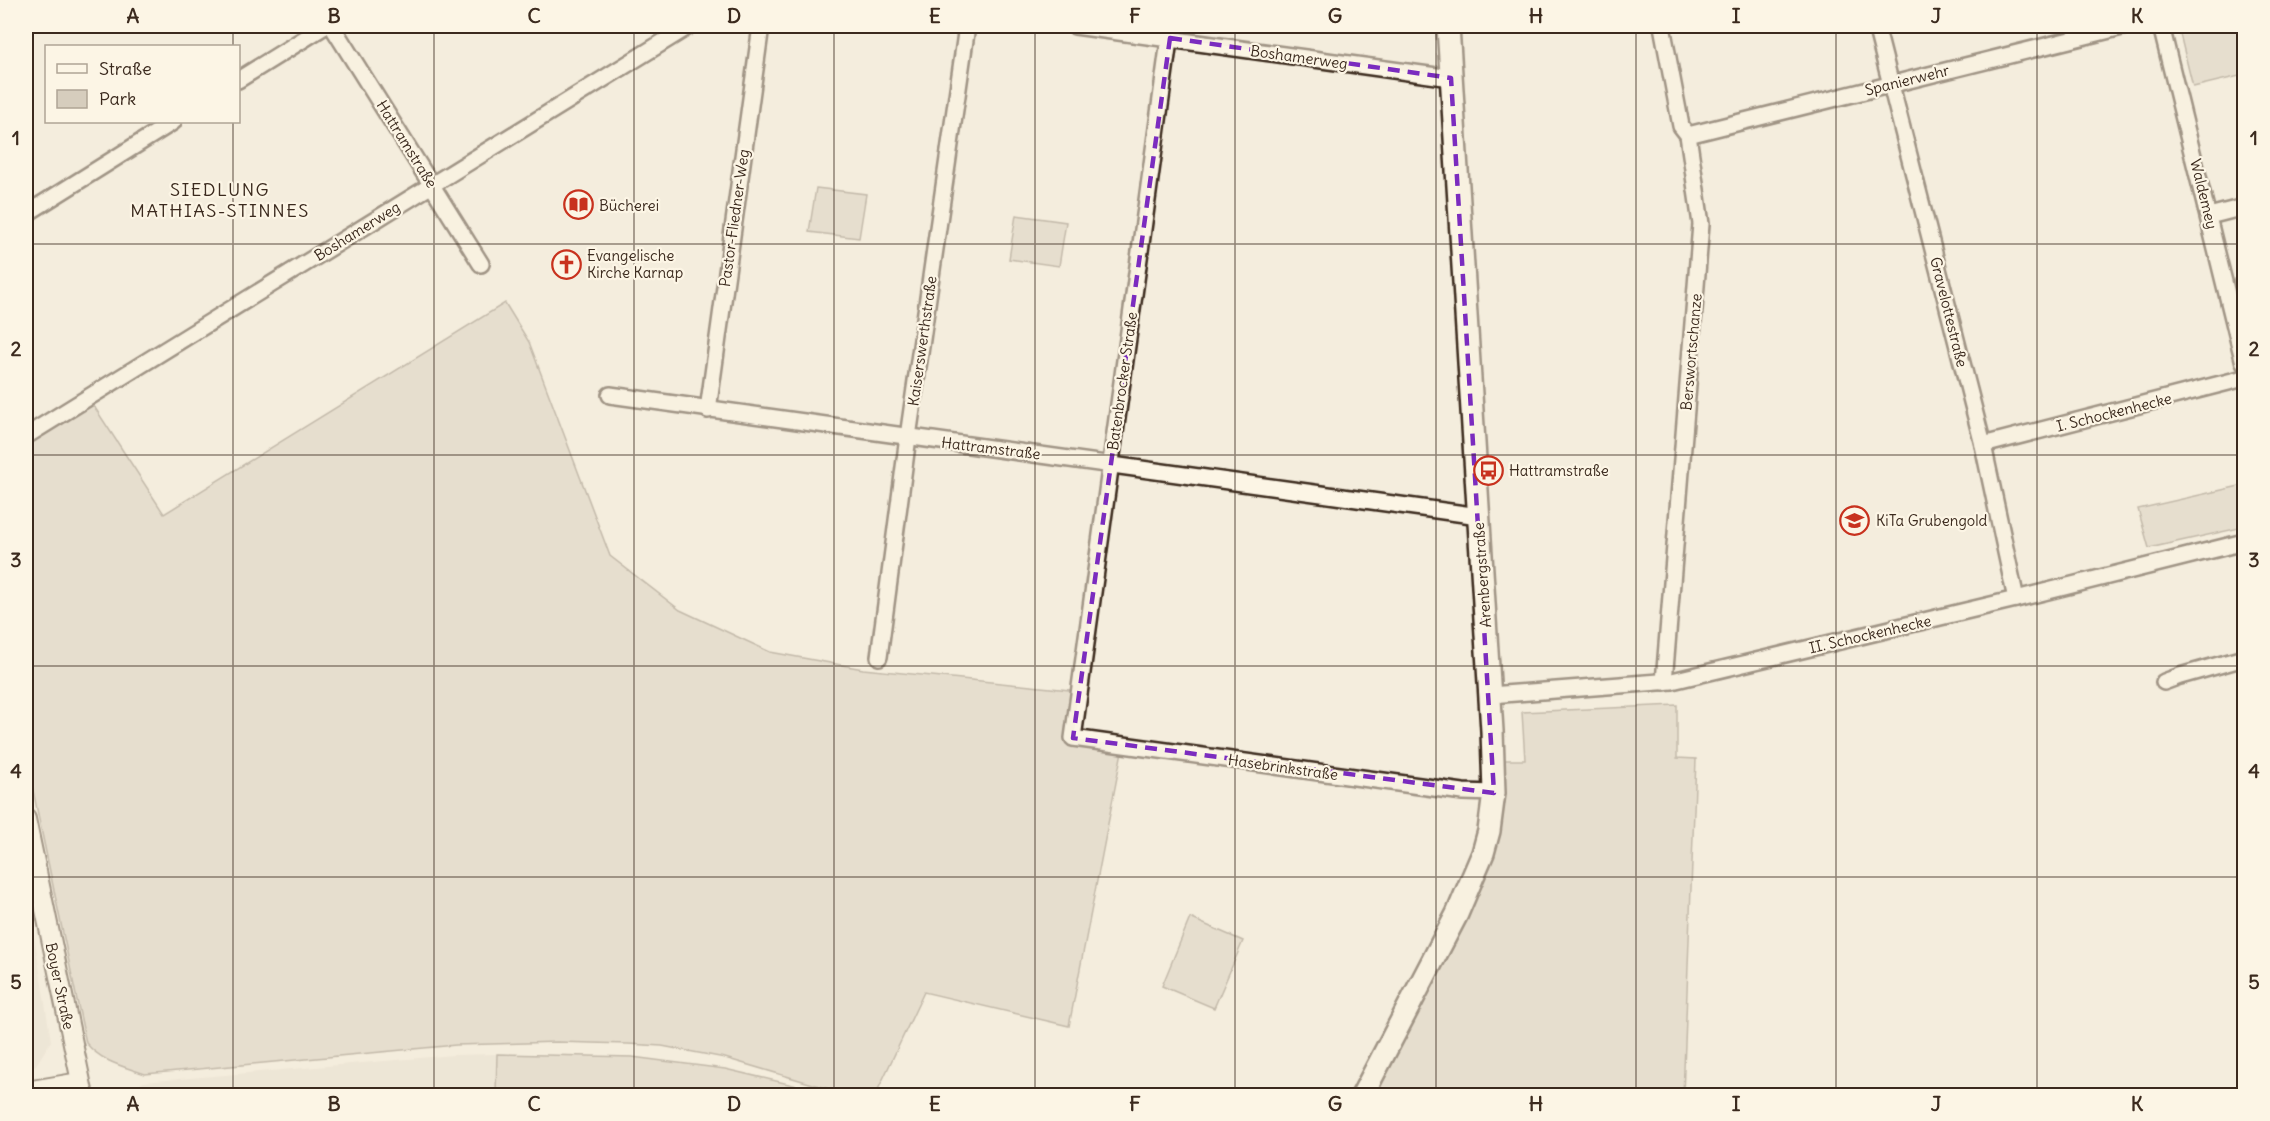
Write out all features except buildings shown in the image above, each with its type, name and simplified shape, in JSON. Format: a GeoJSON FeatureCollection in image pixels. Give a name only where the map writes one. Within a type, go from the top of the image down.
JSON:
{"type":"FeatureCollection","features":[{"type":"Feature","properties":{"kind":"main road","name":"Arenbergstraße"},"geometry":{"type":"LineString","coordinates":[[1362,1095],[1476,873],[1489,831],[1494,793],[1490,695],[1448,26]]}},
{"type":"Feature","properties":{"kind":"street"},"geometry":{"type":"LineString","coordinates":[[240,79],[325,26]]}},
{"type":"Feature","properties":{"kind":"street","name":"Hattramstraße"},"geometry":{"type":"LineString","coordinates":[[332,26],[481,264]]}},
{"type":"Feature","properties":{"kind":"street","name":"Boshamerweg"},"geometry":{"type":"LineString","coordinates":[[26,436],[689,26]]}},
{"type":"Feature","properties":{"kind":"street","name":"Pastor-Fliedner-Weg"},"geometry":{"type":"LineString","coordinates":[[708,410],[761,26]]}},
{"type":"Feature","properties":{"kind":"street","name":"Kaiserswerthstraße"},"geometry":{"type":"LineString","coordinates":[[879,657],[967,26]]}},
{"type":"Feature","properties":{"kind":"street","name":"Boshamerweg"},"geometry":{"type":"LineString","coordinates":[[1075,26],[1171,32],[1451,78]]}},
{"type":"Feature","properties":{"kind":"street","name":"Berswortschanze"},"geometry":{"type":"LineString","coordinates":[[1662,26],[1681,126],[1688,135],[1701,224],[1664,682]]}},
{"type":"Feature","properties":{"kind":"street","name":"Gravelottestraße"},"geometry":{"type":"LineString","coordinates":[[1876,26],[1983,445],[2016,599]]}},
{"type":"Feature","properties":{"kind":"street","name":"Spanierwehr"},"geometry":{"type":"LineString","coordinates":[[1688,135],[2126,26]]}},
{"type":"Feature","properties":{"kind":"street","name":"Waldemey"},"geometry":{"type":"LineString","coordinates":[[2161,26],[2244,363]]}},
{"type":"Feature","properties":{"kind":"street","name":"Batenbrocker Straße"},"geometry":{"type":"LineString","coordinates":[[1073,738],[1171,32]]}},
{"type":"Feature","properties":{"kind":"street"},"geometry":{"type":"LineString","coordinates":[[26,214],[171,123]]}},
{"type":"Feature","properties":{"kind":"street"},"geometry":{"type":"LineString","coordinates":[[2209,216],[2244,207]]}},
{"type":"Feature","properties":{"kind":"street","name":"I. Schockenhecke"},"geometry":{"type":"LineString","coordinates":[[1983,445],[2244,378]]}},
{"type":"Feature","properties":{"kind":"street","name":"Hattramstraße"},"geometry":{"type":"LineString","coordinates":[[610,395],[1479,516]]}},
{"type":"Feature","properties":{"kind":"street","name":"II. Schockenhecke"},"geometry":{"type":"LineString","coordinates":[[1490,695],[1664,682],[2016,599],[2244,542]]}},
{"type":"Feature","properties":{"kind":"street"},"geometry":{"type":"LineString","coordinates":[[2164,682],[2244,658]]}},
{"type":"Feature","properties":{"kind":"street","name":"Hasebrinkstraße"},"geometry":{"type":"LineString","coordinates":[[1073,738],[1463,792],[1494,793]]}},
{"type":"Feature","properties":{"kind":"street","name":"Boyer Straße"},"geometry":{"type":"LineString","coordinates":[[26,819],[82,1089]]}},
{"type":"Feature","properties":{"kind":"street"},"geometry":{"type":"LineString","coordinates":[[26,1091],[82,1089]]}},
{"type":"Feature","properties":{"kind":"highlighted area"},"geometry":{"type":"Polygon","coordinates":[[[1170,38],[1451,78],[1494,793],[1073,738],[1170,38]]]}},
{"type":"Feature","properties":{"kind":"shaded area"},"geometry":{"type":"Polygon","coordinates":[[[26,885],[51,1041],[36,1065],[26,1069],[26,885]]]}},
{"type":"Feature","properties":{"kind":"shaded area"},"geometry":{"type":"Polygon","coordinates":[[[497,1054],[496,1095],[116,1096],[144,1082],[454,1055],[497,1054]]]}},
{"type":"Feature","properties":{"kind":"green space"},"geometry":{"type":"Polygon","coordinates":[[[2178,26],[2244,26],[2244,75],[2193,87],[2178,26]]]}},
{"type":"Feature","properties":{"kind":"green space"},"geometry":{"type":"Polygon","coordinates":[[[816,188],[866,194],[859,238],[809,232],[816,188]]]}},
{"type":"Feature","properties":{"kind":"green space"},"geometry":{"type":"Polygon","coordinates":[[[1016,215],[1066,222],[1059,266],[1009,259],[1016,215]]]}},
{"type":"Feature","properties":{"kind":"green space"},"geometry":{"type":"Polygon","coordinates":[[[505,303],[529,342],[610,556],[680,610],[770,652],[863,669],[1079,691],[1071,738],[1123,746],[1069,1026],[924,992],[875,1096],[850,1095],[725,1058],[662,1046],[557,1042],[456,1045],[145,1074],[106,1059],[86,1043],[26,757],[26,436],[88,397],[164,514],[505,303]]]}},
{"type":"Feature","properties":{"kind":"green space"},"geometry":{"type":"Polygon","coordinates":[[[2244,485],[2244,527],[2149,548],[2138,509],[2244,485]]]}},
{"type":"Feature","properties":{"kind":"green space"},"geometry":{"type":"Polygon","coordinates":[[[1677,705],[1677,758],[1696,759],[1683,1095],[1364,1096],[1476,873],[1493,760],[1525,760],[1522,712],[1677,705]]]}},
{"type":"Feature","properties":{"kind":"green space"},"geometry":{"type":"Polygon","coordinates":[[[1190,918],[1243,941],[1214,1008],[1162,986],[1190,918]]]}},
{"type":"Feature","properties":{"kind":"green space"},"geometry":{"type":"Polygon","coordinates":[[[497,1054],[632,1057],[725,1069],[835,1095],[496,1095],[497,1054]]]}},
{"type":"Feature","properties":{"kind":"place","name":"Bücherei"},"geometry":{"type":"Point","coordinates":[578,205]}},
{"type":"Feature","properties":{"kind":"place","name":"Evangelische Kirche Karnap"},"geometry":{"type":"Point","coordinates":[566,264]}},
{"type":"Feature","properties":{"kind":"place","name":"Hattramstraße"},"geometry":{"type":"Point","coordinates":[1488,470]}},
{"type":"Feature","properties":{"kind":"place","name":"KiTa Grubengold"},"geometry":{"type":"Point","coordinates":[1855,520]}},
{"type":"Feature","properties":{"kind":"district","name":"SIEDLUNG MATHIAS-STINNES"},"geometry":{"type":"Point","coordinates":[220,199]}}]}
